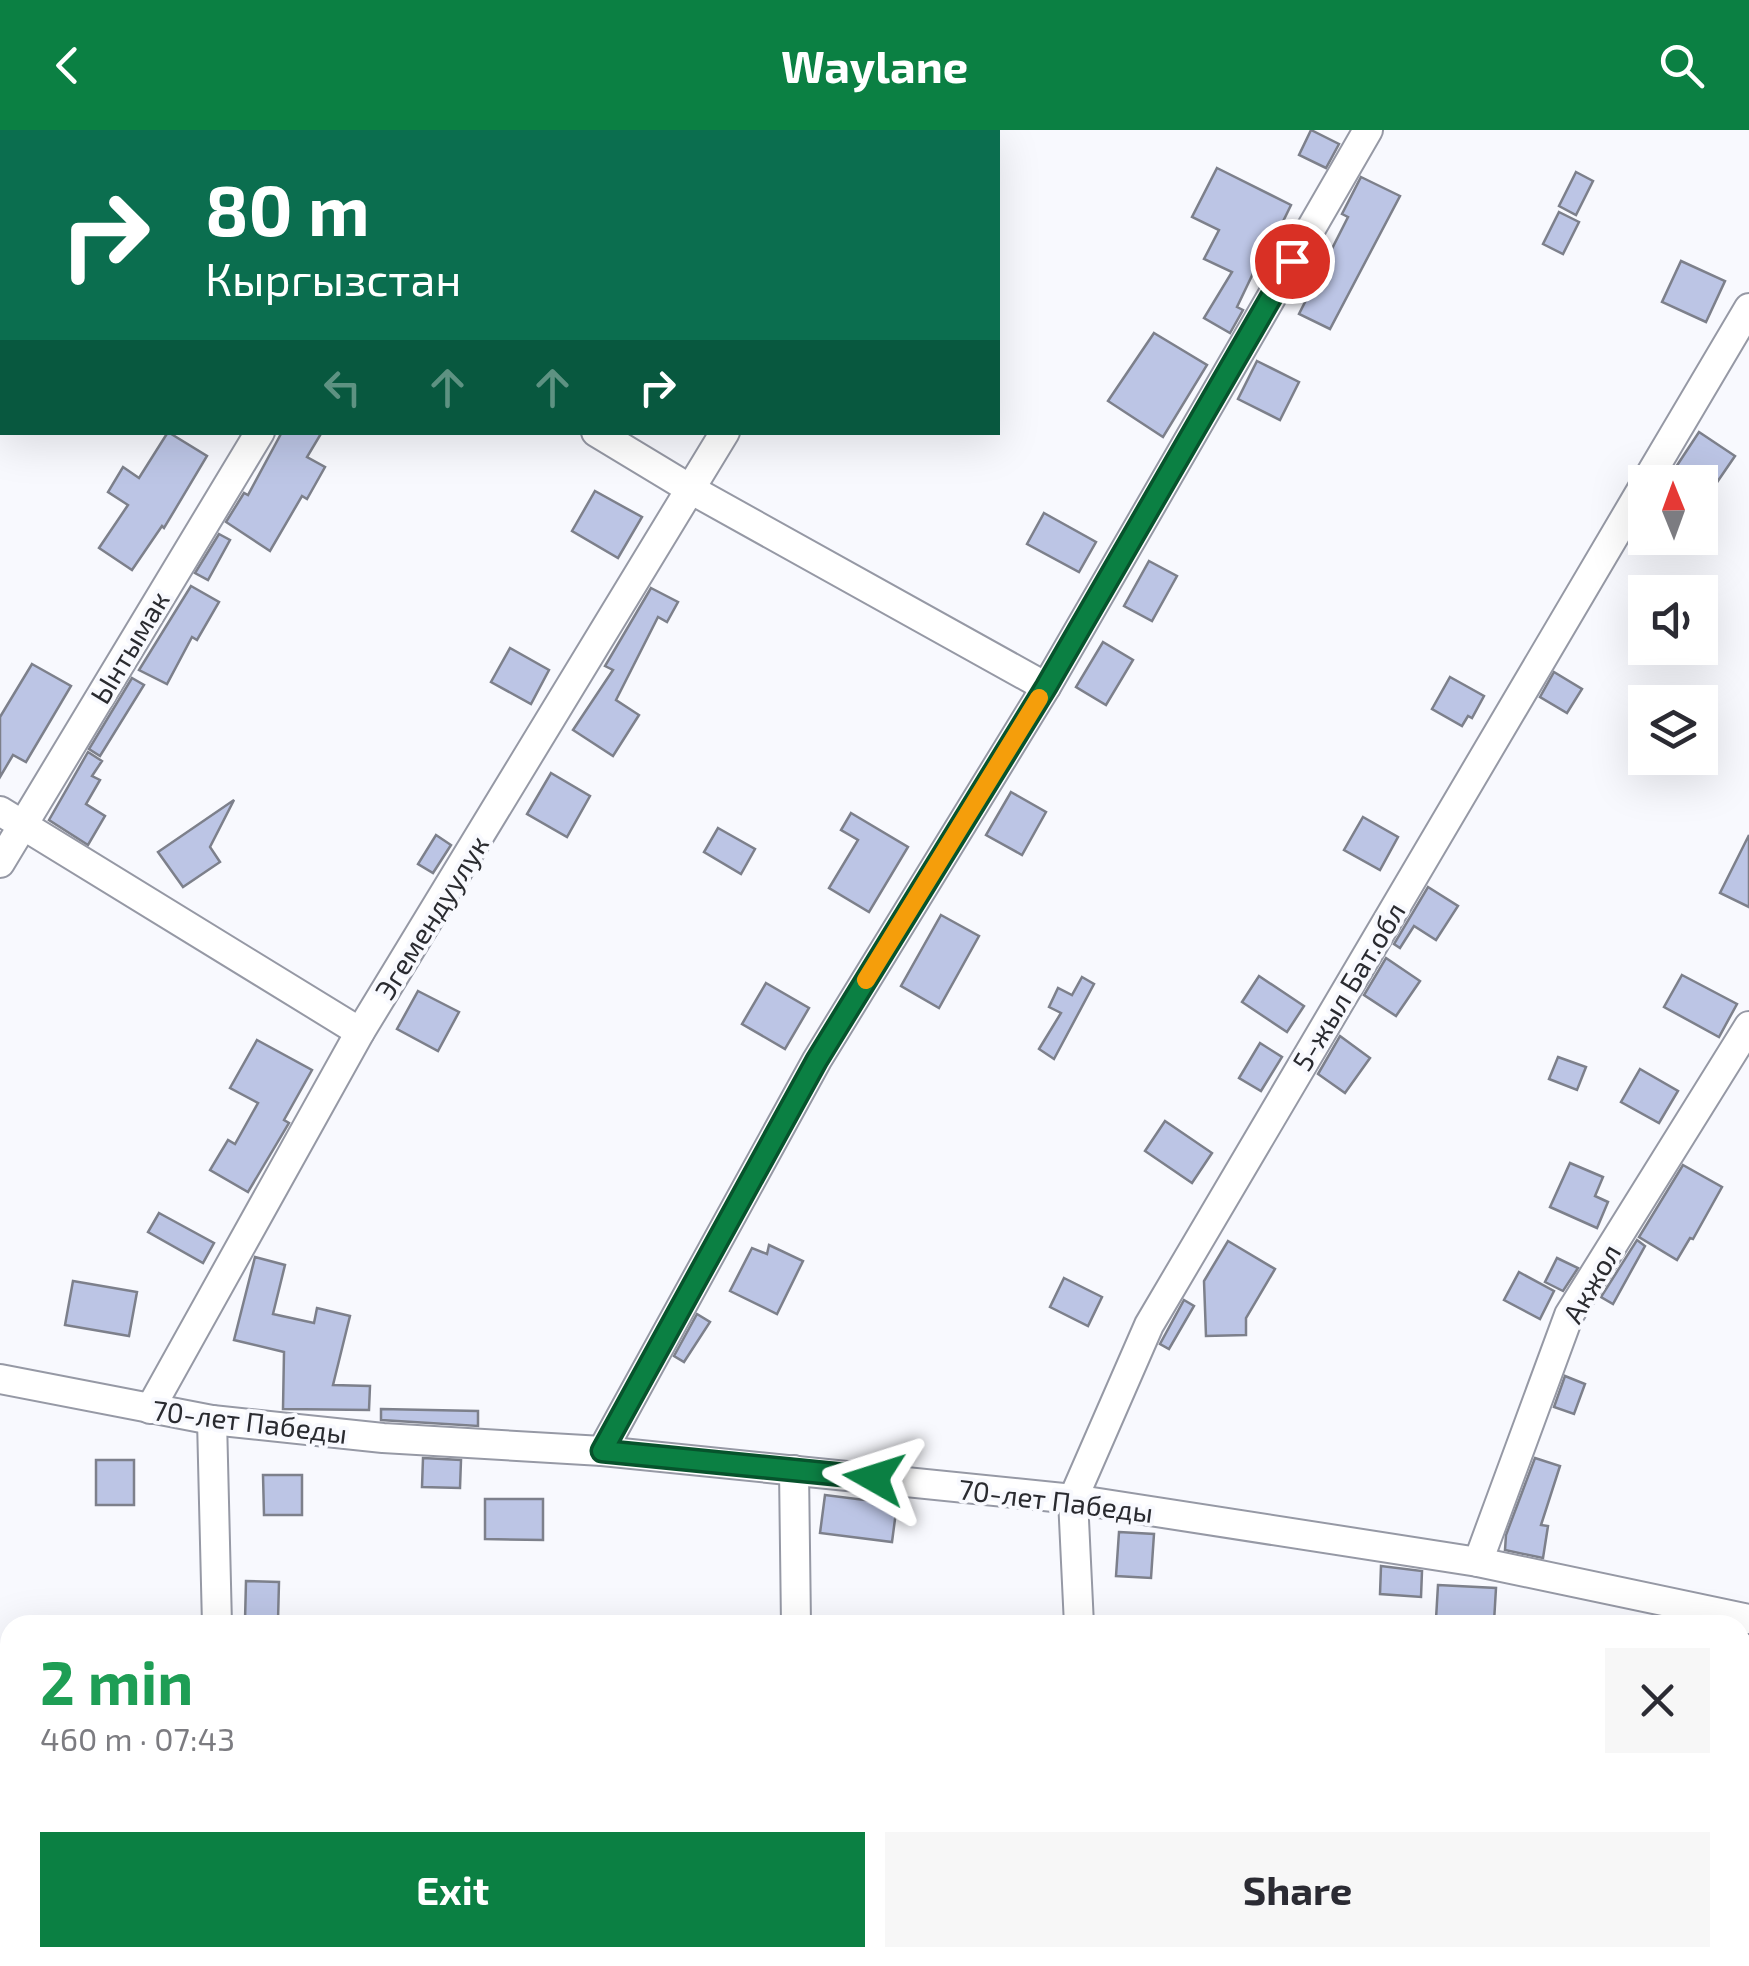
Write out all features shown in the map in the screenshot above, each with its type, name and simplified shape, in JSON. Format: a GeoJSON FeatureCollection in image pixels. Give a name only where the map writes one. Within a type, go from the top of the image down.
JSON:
{"type":"FeatureCollection","features":[{"type":"Feature","properties":{"kind":"street"},"geometry":{"type":"LineString","coordinates":[[602,1451],[817,1060],[1046,687],[1368,130]]}},
{"type":"Feature","properties":{"kind":"street","name":"5-жыл Бат.обл"},"geometry":{"type":"LineString","coordinates":[[1657,465],[1749,308]]}},
{"type":"Feature","properties":{"kind":"street","name":"Ынтымак"},"geometry":{"type":"LineString","coordinates":[[0,863],[10,818],[258,435]]}},
{"type":"Feature","properties":{"kind":"street"},"geometry":{"type":"LineString","coordinates":[[601,435],[692,490],[1046,687]]}},
{"type":"Feature","properties":{"kind":"street","name":"Эгемендуулук"},"geometry":{"type":"LineString","coordinates":[[150,1409],[360,1032],[724,435]]}},
{"type":"Feature","properties":{"kind":"street","name":"5-жыл Бат.обл"},"geometry":{"type":"LineString","coordinates":[[1073,1499],[1149,1324],[1628,514]]}},
{"type":"Feature","properties":{"kind":"street"},"geometry":{"type":"LineString","coordinates":[[10,818],[360,1032]]}},
{"type":"Feature","properties":{"kind":"street","name":"Акжол"},"geometry":{"type":"LineString","coordinates":[[1478,1562],[1569,1315],[1749,1026]]}},
{"type":"Feature","properties":{"kind":"street","name":"70-лет Пабеды"},"geometry":{"type":"LineString","coordinates":[[0,1379],[212,1420],[383,1438],[602,1451],[1073,1499],[1478,1562],[1739,1615]]}},
{"type":"Feature","properties":{"kind":"street"},"geometry":{"type":"LineString","coordinates":[[212,1420],[217,1615]]}},
{"type":"Feature","properties":{"kind":"street"},"geometry":{"type":"LineString","coordinates":[[794,1470],[796,1615]]}},
{"type":"Feature","properties":{"kind":"street"},"geometry":{"type":"LineString","coordinates":[[1073,1499],[1079,1615]]}},
{"type":"Feature","properties":{"kind":"building"},"geometry":{"type":"Polygon","coordinates":[[[1311,130],[1339,144],[1326,168],[1299,155],[1311,130]]]}},
{"type":"Feature","properties":{"kind":"building"},"geometry":{"type":"Polygon","coordinates":[[[1217,168],[1291,205],[1273,242],[1269,240],[1237,307],[1243,310],[1230,333],[1204,318],[1232,272],[1204,259],[1219,230],[1192,217],[1217,168]]]}},
{"type":"Feature","properties":{"kind":"building"},"geometry":{"type":"Polygon","coordinates":[[[1576,172],[1593,181],[1576,215],[1559,206],[1576,172]]]}},
{"type":"Feature","properties":{"kind":"building"},"geometry":{"type":"Polygon","coordinates":[[[1361,177],[1400,196],[1330,329],[1299,314],[1348,217],[1342,214],[1361,177]]]}},
{"type":"Feature","properties":{"kind":"building"},"geometry":{"type":"Polygon","coordinates":[[[1559,212],[1579,222],[1563,254],[1543,244],[1559,212]]]}},
{"type":"Feature","properties":{"kind":"building"},"geometry":{"type":"Polygon","coordinates":[[[1681,261],[1725,281],[1706,322],[1662,302],[1681,261]]]}},
{"type":"Feature","properties":{"kind":"building"},"geometry":{"type":"Polygon","coordinates":[[[1154,333],[1207,365],[1163,437],[1108,401],[1154,333]]]}},
{"type":"Feature","properties":{"kind":"building"},"geometry":{"type":"Polygon","coordinates":[[[1257,361],[1299,382],[1280,420],[1238,399],[1257,361]]]}},
{"type":"Feature","properties":{"kind":"building"},"geometry":{"type":"Polygon","coordinates":[[[1699,432],[1735,456],[1718,481],[1718,465],[1677,465],[1699,432]]]}},
{"type":"Feature","properties":{"kind":"building"},"geometry":{"type":"Polygon","coordinates":[[[166,435],[173,435],[207,456],[164,528],[132,570],[99,548],[128,505],[108,492],[123,467],[139,478],[166,435]]]}},
{"type":"Feature","properties":{"kind":"building"},"geometry":{"type":"Polygon","coordinates":[[[280,435],[320,435],[307,457],[325,467],[307,499],[302,496],[270,551],[226,522],[244,493],[248,495],[280,435]]]}},
{"type":"Feature","properties":{"kind":"building"},"geometry":{"type":"Polygon","coordinates":[[[595,491],[642,517],[618,558],[572,531],[595,491]]]}},
{"type":"Feature","properties":{"kind":"building"},"geometry":{"type":"Polygon","coordinates":[[[1044,513],[1096,542],[1079,572],[1027,544],[1044,513]]]}},
{"type":"Feature","properties":{"kind":"building"},"geometry":{"type":"Polygon","coordinates":[[[219,534],[230,540],[208,580],[195,573],[219,534]]]}},
{"type":"Feature","properties":{"kind":"building"},"geometry":{"type":"Polygon","coordinates":[[[1149,561],[1177,576],[1152,621],[1124,606],[1149,561]]]}},
{"type":"Feature","properties":{"kind":"building"},"geometry":{"type":"Polygon","coordinates":[[[191,586],[219,602],[197,640],[192,637],[167,684],[139,670],[191,586]]]}},
{"type":"Feature","properties":{"kind":"building"},"geometry":{"type":"Polygon","coordinates":[[[651,588],[678,602],[667,622],[658,617],[616,700],[639,715],[613,756],[573,730],[613,670],[605,666],[651,588]]]}},
{"type":"Feature","properties":{"kind":"building"},"geometry":{"type":"Polygon","coordinates":[[[1103,642],[1133,660],[1106,705],[1076,687],[1103,642]]]}},
{"type":"Feature","properties":{"kind":"building"},"geometry":{"type":"Polygon","coordinates":[[[510,648],[549,670],[531,704],[491,682],[510,648]]]}},
{"type":"Feature","properties":{"kind":"building"},"geometry":{"type":"Polygon","coordinates":[[[32,664],[71,686],[26,762],[13,755],[0,777],[0,717],[32,664]]]}},
{"type":"Feature","properties":{"kind":"building"},"geometry":{"type":"Polygon","coordinates":[[[1554,672],[1582,689],[1567,713],[1540,697],[1554,672]]]}},
{"type":"Feature","properties":{"kind":"building"},"geometry":{"type":"Polygon","coordinates":[[[1450,677],[1484,696],[1472,718],[1468,716],[1462,726],[1432,709],[1450,677]]]}},
{"type":"Feature","properties":{"kind":"building"},"geometry":{"type":"Polygon","coordinates":[[[132,678],[144,685],[100,756],[89,749],[132,678]]]}},
{"type":"Feature","properties":{"kind":"building"},"geometry":{"type":"Polygon","coordinates":[[[88,752],[102,761],[92,776],[100,780],[86,804],[105,816],[88,845],[49,820],[88,752]]]}},
{"type":"Feature","properties":{"kind":"building"},"geometry":{"type":"Polygon","coordinates":[[[551,773],[590,796],[567,837],[527,814],[551,773]]]}},
{"type":"Feature","properties":{"kind":"building"},"geometry":{"type":"Polygon","coordinates":[[[1011,792],[1046,812],[1022,855],[986,835],[1011,792]]]}},
{"type":"Feature","properties":{"kind":"building"},"geometry":{"type":"Polygon","coordinates":[[[234,800],[210,847],[220,862],[183,887],[158,852],[234,800]]]}},
{"type":"Feature","properties":{"kind":"building"},"geometry":{"type":"Polygon","coordinates":[[[851,813],[908,847],[869,912],[829,888],[858,840],[841,830],[851,813]]]}},
{"type":"Feature","properties":{"kind":"building"},"geometry":{"type":"Polygon","coordinates":[[[1363,817],[1398,837],[1380,870],[1344,850],[1363,817]]]}},
{"type":"Feature","properties":{"kind":"building"},"geometry":{"type":"Polygon","coordinates":[[[718,828],[755,849],[741,874],[704,852],[718,828]]]}},
{"type":"Feature","properties":{"kind":"building"},"geometry":{"type":"Polygon","coordinates":[[[436,835],[451,845],[433,873],[418,864],[436,835]]]}},
{"type":"Feature","properties":{"kind":"building"},"geometry":{"type":"Polygon","coordinates":[[[1749,835],[1749,907],[1720,893],[1749,835]]]}},
{"type":"Feature","properties":{"kind":"building"},"geometry":{"type":"Polygon","coordinates":[[[1428,887],[1458,906],[1436,940],[1414,926],[1400,948],[1394,944],[1428,887]]]}},
{"type":"Feature","properties":{"kind":"building"},"geometry":{"type":"Polygon","coordinates":[[[941,915],[979,936],[939,1008],[901,986],[941,915]]]}},
{"type":"Feature","properties":{"kind":"building"},"geometry":{"type":"Polygon","coordinates":[[[1386,958],[1420,981],[1396,1016],[1364,995],[1386,958]]]}},
{"type":"Feature","properties":{"kind":"building"},"geometry":{"type":"Polygon","coordinates":[[[1682,975],[1737,1004],[1719,1037],[1664,1007],[1682,975]]]}},
{"type":"Feature","properties":{"kind":"building"},"geometry":{"type":"Polygon","coordinates":[[[1259,976],[1304,1006],[1287,1032],[1242,1002],[1259,976]]]}},
{"type":"Feature","properties":{"kind":"building"},"geometry":{"type":"Polygon","coordinates":[[[1082,977],[1094,984],[1054,1059],[1039,1049],[1061,1013],[1049,1007],[1058,988],[1072,995],[1082,977]]]}},
{"type":"Feature","properties":{"kind":"building"},"geometry":{"type":"Polygon","coordinates":[[[766,983],[809,1008],[785,1049],[742,1024],[766,983]]]}},
{"type":"Feature","properties":{"kind":"building"},"geometry":{"type":"Polygon","coordinates":[[[418,991],[459,1012],[438,1051],[397,1029],[418,991]]]}},
{"type":"Feature","properties":{"kind":"building"},"geometry":{"type":"Polygon","coordinates":[[[1340,1036],[1370,1058],[1345,1093],[1318,1074],[1340,1036]]]}},
{"type":"Feature","properties":{"kind":"building"},"geometry":{"type":"Polygon","coordinates":[[[257,1040],[312,1070],[284,1120],[289,1123],[248,1192],[210,1170],[228,1140],[235,1144],[258,1103],[230,1088],[257,1040]]]}},
{"type":"Feature","properties":{"kind":"building"},"geometry":{"type":"Polygon","coordinates":[[[1260,1043],[1282,1057],[1261,1091],[1239,1078],[1260,1043]]]}},
{"type":"Feature","properties":{"kind":"building"},"geometry":{"type":"Polygon","coordinates":[[[1558,1057],[1586,1067],[1577,1090],[1549,1079],[1558,1057]]]}},
{"type":"Feature","properties":{"kind":"building"},"geometry":{"type":"Polygon","coordinates":[[[1640,1069],[1678,1091],[1659,1123],[1621,1102],[1640,1069]]]}},
{"type":"Feature","properties":{"kind":"building"},"geometry":{"type":"Polygon","coordinates":[[[1165,1121],[1212,1153],[1192,1183],[1145,1151],[1165,1121]]]}},
{"type":"Feature","properties":{"kind":"building"},"geometry":{"type":"Polygon","coordinates":[[[1570,1163],[1603,1177],[1595,1196],[1608,1202],[1597,1228],[1550,1207],[1570,1163]]]}},
{"type":"Feature","properties":{"kind":"building"},"geometry":{"type":"Polygon","coordinates":[[[1683,1165],[1722,1187],[1677,1260],[1639,1237],[1683,1165]]]}},
{"type":"Feature","properties":{"kind":"building"},"geometry":{"type":"Polygon","coordinates":[[[159,1213],[214,1243],[203,1263],[148,1232],[159,1213]]]}},
{"type":"Feature","properties":{"kind":"building"},"geometry":{"type":"Polygon","coordinates":[[[1637,1240],[1645,1246],[1613,1304],[1601,1297],[1637,1240]]]}},
{"type":"Feature","properties":{"kind":"building"},"geometry":{"type":"Polygon","coordinates":[[[1228,1241],[1275,1269],[1246,1318],[1246,1335],[1206,1336],[1204,1281],[1228,1241]]]}},
{"type":"Feature","properties":{"kind":"building"},"geometry":{"type":"Polygon","coordinates":[[[769,1245],[803,1261],[777,1314],[730,1291],[752,1248],[767,1254],[769,1245]]]}},
{"type":"Feature","properties":{"kind":"building"},"geometry":{"type":"Polygon","coordinates":[[[255,1257],[285,1265],[273,1314],[314,1323],[317,1308],[350,1316],[333,1385],[370,1386],[369,1410],[283,1409],[284,1352],[234,1340],[255,1257]]]}},
{"type":"Feature","properties":{"kind":"building"},"geometry":{"type":"Polygon","coordinates":[[[1557,1258],[1578,1268],[1563,1291],[1545,1282],[1557,1258]]]}},
{"type":"Feature","properties":{"kind":"building"},"geometry":{"type":"Polygon","coordinates":[[[1519,1272],[1554,1291],[1540,1319],[1504,1300],[1519,1272]]]}},
{"type":"Feature","properties":{"kind":"building"},"geometry":{"type":"Polygon","coordinates":[[[1064,1278],[1102,1297],[1088,1326],[1050,1307],[1064,1278]]]}},
{"type":"Feature","properties":{"kind":"building"},"geometry":{"type":"Polygon","coordinates":[[[73,1281],[137,1292],[129,1336],[65,1325],[73,1281]]]}},
{"type":"Feature","properties":{"kind":"building"},"geometry":{"type":"Polygon","coordinates":[[[1184,1300],[1194,1306],[1169,1349],[1160,1344],[1184,1300]]]}},
{"type":"Feature","properties":{"kind":"building"},"geometry":{"type":"Polygon","coordinates":[[[697,1314],[710,1322],[684,1362],[674,1356],[697,1314]]]}},
{"type":"Feature","properties":{"kind":"building"},"geometry":{"type":"Polygon","coordinates":[[[1565,1376],[1585,1384],[1574,1414],[1554,1407],[1565,1376]]]}},
{"type":"Feature","properties":{"kind":"building"},"geometry":{"type":"Polygon","coordinates":[[[381,1409],[478,1411],[478,1426],[381,1420],[381,1409]]]}},
{"type":"Feature","properties":{"kind":"building"},"geometry":{"type":"Polygon","coordinates":[[[423,1458],[461,1460],[460,1488],[422,1487],[423,1458]]]}},
{"type":"Feature","properties":{"kind":"building"},"geometry":{"type":"Polygon","coordinates":[[[1535,1458],[1560,1466],[1541,1525],[1548,1526],[1543,1558],[1505,1550],[1506,1535],[1535,1458]]]}},
{"type":"Feature","properties":{"kind":"building"},"geometry":{"type":"Polygon","coordinates":[[[96,1460],[134,1460],[134,1505],[96,1505],[96,1460]]]}},
{"type":"Feature","properties":{"kind":"building"},"geometry":{"type":"Polygon","coordinates":[[[263,1475],[302,1475],[302,1515],[264,1515],[263,1475]]]}},
{"type":"Feature","properties":{"kind":"building"},"geometry":{"type":"Polygon","coordinates":[[[825,1495],[897,1504],[892,1542],[820,1533],[825,1495]]]}},
{"type":"Feature","properties":{"kind":"building"},"geometry":{"type":"Polygon","coordinates":[[[485,1499],[543,1499],[543,1540],[485,1539],[485,1499]]]}},
{"type":"Feature","properties":{"kind":"building"},"geometry":{"type":"Polygon","coordinates":[[[1119,1532],[1154,1534],[1151,1578],[1116,1576],[1119,1532]]]}},
{"type":"Feature","properties":{"kind":"building"},"geometry":{"type":"Polygon","coordinates":[[[1381,1566],[1422,1571],[1421,1597],[1380,1594],[1381,1566]]]}},
{"type":"Feature","properties":{"kind":"building"},"geometry":{"type":"Polygon","coordinates":[[[246,1581],[279,1582],[278,1615],[245,1615],[246,1581]]]}},
{"type":"Feature","properties":{"kind":"building"},"geometry":{"type":"Polygon","coordinates":[[[1438,1585],[1496,1588],[1494,1615],[1436,1615],[1438,1585]]]}},
{"type":"Feature","properties":{"kind":"slow traffic"},"geometry":{"type":"LineString","coordinates":[[866,980],[1039,698]]}},
{"type":"Feature","properties":{"kind":"route"},"geometry":{"type":"LineString","coordinates":[[874,1478],[602,1451],[817,1060],[1046,687],[1292,261]]}}]}
